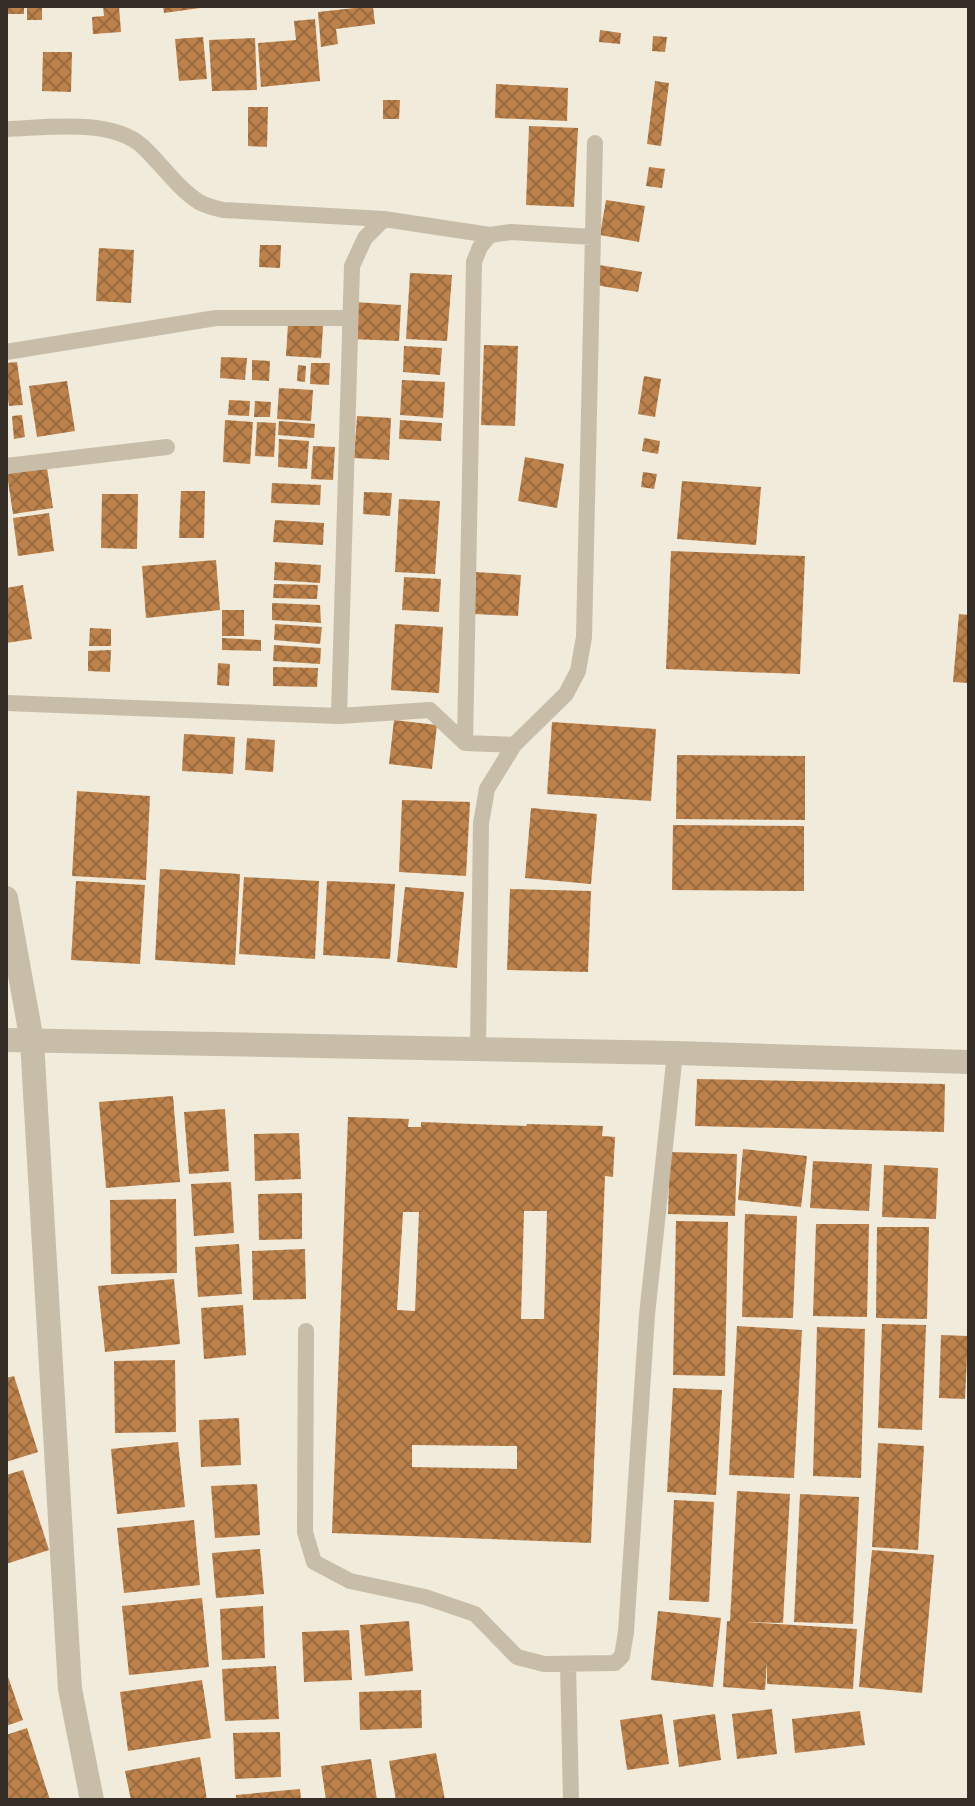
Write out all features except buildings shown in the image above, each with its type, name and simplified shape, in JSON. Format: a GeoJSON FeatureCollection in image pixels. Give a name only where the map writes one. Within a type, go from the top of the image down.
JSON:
{"type":"FeatureCollection","features":[{"type":"Feature","properties":{"kind":"street"},"geometry":{"type":"LineString","coordinates":[[6,898],[32,1041],[70,1689],[92,1800]]}},
{"type":"Feature","properties":{"kind":"street"},"geometry":{"type":"LineString","coordinates":[[6,1040],[969,1062]]}},
{"type":"Feature","properties":{"kind":"lane"},"geometry":{"type":"LineString","coordinates":[[6,129],[89,127],[114,131],[139,143],[173,180],[201,203],[223,210],[384,219],[490,235],[511,232],[593,237]]}},
{"type":"Feature","properties":{"kind":"lane"},"geometry":{"type":"LineString","coordinates":[[478,1049],[481,823],[487,789],[514,745],[566,694],[578,671],[584,637],[595,143]]}},
{"type":"Feature","properties":{"kind":"lane"},"geometry":{"type":"LineString","coordinates":[[339,716],[352,266],[365,238],[384,219]]}},
{"type":"Feature","properties":{"kind":"lane"},"geometry":{"type":"LineString","coordinates":[[465,743],[474,262],[480,247],[490,235]]}},
{"type":"Feature","properties":{"kind":"lane"},"geometry":{"type":"LineString","coordinates":[[6,352],[216,318],[349,318]]}},
{"type":"Feature","properties":{"kind":"lane"},"geometry":{"type":"LineString","coordinates":[[6,466],[167,447]]}},
{"type":"Feature","properties":{"kind":"lane"},"geometry":{"type":"LineString","coordinates":[[6,703],[339,716],[430,710],[465,743],[514,745]]}},
{"type":"Feature","properties":{"kind":"lane"},"geometry":{"type":"LineString","coordinates":[[306,1331],[305,1532],[314,1562],[350,1581],[425,1597],[475,1614],[517,1657],[544,1664],[615,1663],[622,1656],[626,1632],[647,1315],[675,1053]]}},
{"type":"Feature","properties":{"kind":"lane"},"geometry":{"type":"LineString","coordinates":[[568,1664],[571,1800]]}}]}
